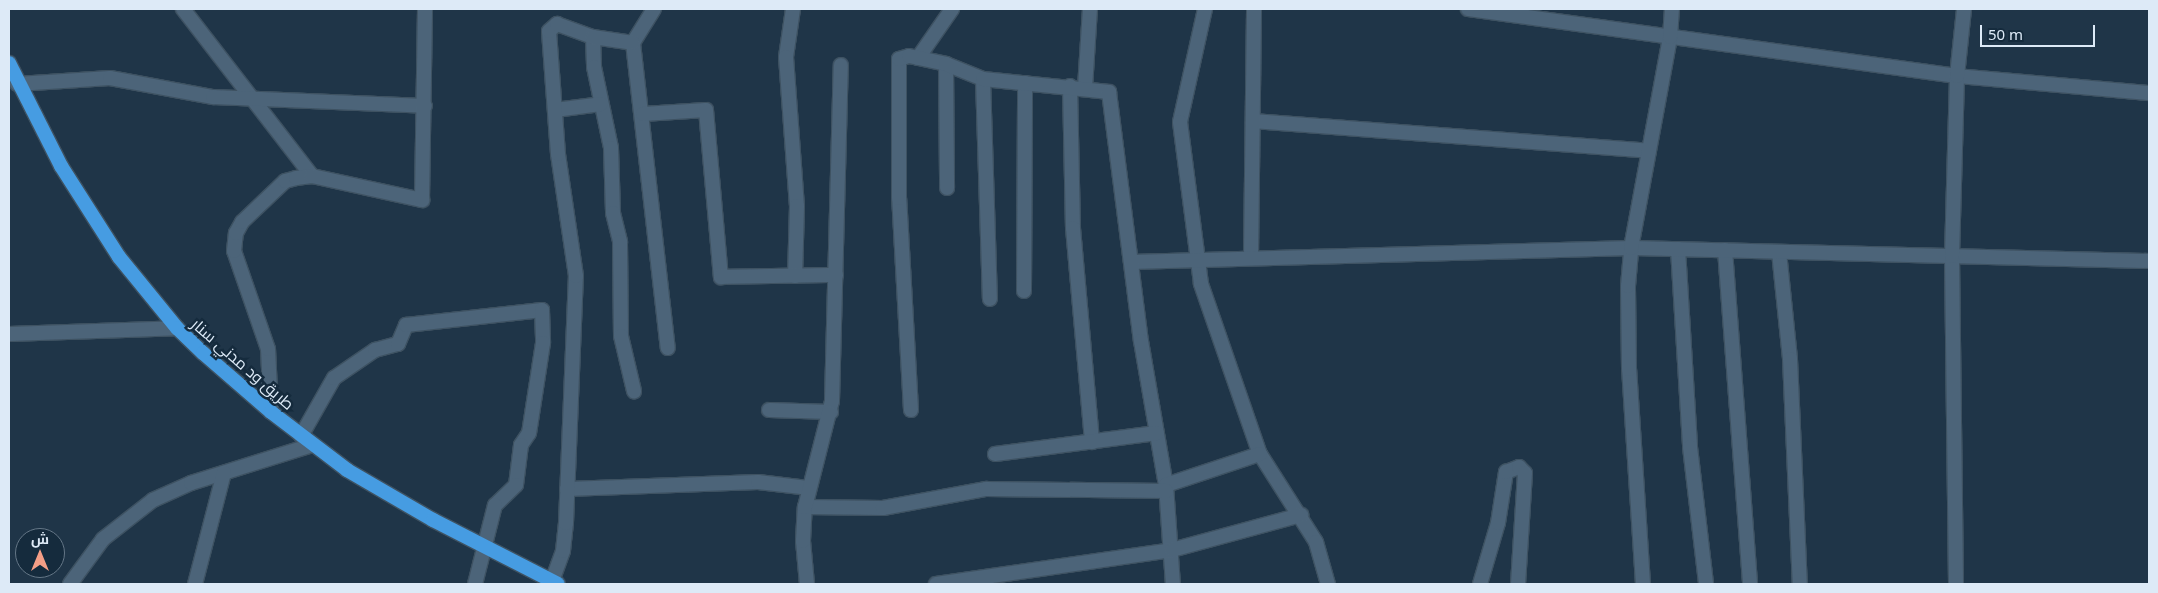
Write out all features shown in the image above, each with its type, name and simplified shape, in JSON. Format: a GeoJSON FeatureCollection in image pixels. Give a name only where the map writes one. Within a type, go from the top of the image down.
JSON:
{"type":"FeatureCollection","features":[{"type":"Feature","properties":{"kind":"highway","name":"طريق ود مدني سنار"},"geometry":{"type":"LineString","coordinates":[[9,63],[17,84],[61,166],[105,236],[177,328],[271,412],[307,441],[385,492],[554,583]]}},
{"type":"Feature","properties":{"kind":"street"},"geometry":{"type":"LineString","coordinates":[[183,9],[250,99],[312,176]]}},
{"type":"Feature","properties":{"kind":"street"},"geometry":{"type":"LineString","coordinates":[[271,412],[268,349],[234,252],[236,233],[242,222],[285,181],[312,176],[422,200],[425,106],[425,9]]}},
{"type":"Feature","properties":{"kind":"street"},"geometry":{"type":"LineString","coordinates":[[654,9],[633,43],[668,348]]}},
{"type":"Feature","properties":{"kind":"street"},"geometry":{"type":"LineString","coordinates":[[793,9],[786,57],[796,206],[795,276]]}},
{"type":"Feature","properties":{"kind":"street"},"geometry":{"type":"LineString","coordinates":[[918,58],[952,9]]}},
{"type":"Feature","properties":{"kind":"street"},"geometry":{"type":"LineString","coordinates":[[1085,88],[1090,9]]}},
{"type":"Feature","properties":{"kind":"street"},"geometry":{"type":"LineString","coordinates":[[1205,9],[1180,122],[1196,258],[1206,306],[1260,454],[1316,542],[1328,584]]}},
{"type":"Feature","properties":{"kind":"street"},"geometry":{"type":"LineString","coordinates":[[1251,257],[1254,9]]}},
{"type":"Feature","properties":{"kind":"street"},"geometry":{"type":"LineString","coordinates":[[1468,9],[1957,76],[2149,94]]}},
{"type":"Feature","properties":{"kind":"street"},"geometry":{"type":"LineString","coordinates":[[1643,584],[1630,369],[1631,248],[1670,37],[1672,9]]}},
{"type":"Feature","properties":{"kind":"street"},"geometry":{"type":"LineString","coordinates":[[1956,584],[1952,256],[1957,76],[1964,9]]}},
{"type":"Feature","properties":{"kind":"street"},"geometry":{"type":"LineString","coordinates":[[554,583],[563,551],[576,276],[555,110],[549,31],[557,24],[593,37],[633,43]]}},
{"type":"Feature","properties":{"kind":"street"},"geometry":{"type":"LineString","coordinates":[[593,37],[601,104],[610,148],[614,213],[620,242],[621,336],[634,391]]}},
{"type":"Feature","properties":{"kind":"street"},"geometry":{"type":"LineString","coordinates":[[911,410],[899,198],[898,66],[903,56],[946,64],[983,79],[1070,86],[1109,92],[1112,100],[1131,262],[1166,488],[1173,584]]}},
{"type":"Feature","properties":{"kind":"street"},"geometry":{"type":"LineString","coordinates":[[946,64],[947,188]]}},
{"type":"Feature","properties":{"kind":"street"},"geometry":{"type":"LineString","coordinates":[[807,584],[802,541],[805,506],[808,488],[831,412],[840,65]]}},
{"type":"Feature","properties":{"kind":"street"},"geometry":{"type":"LineString","coordinates":[[17,84],[118,79],[187,93],[250,99],[425,106]]}},
{"type":"Feature","properties":{"kind":"street"},"geometry":{"type":"LineString","coordinates":[[983,79],[990,299]]}},
{"type":"Feature","properties":{"kind":"street"},"geometry":{"type":"LineString","coordinates":[[1024,291],[1025,83]]}},
{"type":"Feature","properties":{"kind":"street"},"geometry":{"type":"LineString","coordinates":[[1070,86],[1073,228],[1092,442]]}},
{"type":"Feature","properties":{"kind":"street"},"geometry":{"type":"LineString","coordinates":[[555,110],[601,104]]}},
{"type":"Feature","properties":{"kind":"street"},"geometry":{"type":"LineString","coordinates":[[642,114],[706,110],[721,277],[836,275]]}},
{"type":"Feature","properties":{"kind":"street"},"geometry":{"type":"LineString","coordinates":[[1253,121],[1649,151]]}},
{"type":"Feature","properties":{"kind":"street"},"geometry":{"type":"LineString","coordinates":[[1131,262],[1196,258],[1631,248],[2149,261]]}},
{"type":"Feature","properties":{"kind":"street"},"geometry":{"type":"LineString","coordinates":[[1678,249],[1690,447],[1706,584]]}},
{"type":"Feature","properties":{"kind":"street"},"geometry":{"type":"LineString","coordinates":[[1725,250],[1750,584]]}},
{"type":"Feature","properties":{"kind":"street"},"geometry":{"type":"LineString","coordinates":[[1780,252],[1790,359],[1800,584]]}},
{"type":"Feature","properties":{"kind":"street"},"geometry":{"type":"LineString","coordinates":[[70,584],[102,539],[140,509],[171,491],[307,441],[334,378],[375,350],[398,344],[406,325],[542,310],[539,374],[529,433],[521,445],[516,485],[497,498],[482,545],[475,584]]}},
{"type":"Feature","properties":{"kind":"street"},"geometry":{"type":"LineString","coordinates":[[9,334],[177,328]]}},
{"type":"Feature","properties":{"kind":"street"},"geometry":{"type":"LineString","coordinates":[[769,410],[831,412]]}},
{"type":"Feature","properties":{"kind":"street"},"geometry":{"type":"LineString","coordinates":[[994,454],[1157,433]]}},
{"type":"Feature","properties":{"kind":"street"},"geometry":{"type":"LineString","coordinates":[[805,506],[883,508],[986,489],[1166,488],[1260,454]]}},
{"type":"Feature","properties":{"kind":"street"},"geometry":{"type":"LineString","coordinates":[[1480,584],[1498,523],[1506,472],[1519,467],[1525,473],[1518,584]]}},
{"type":"Feature","properties":{"kind":"street"},"geometry":{"type":"LineString","coordinates":[[202,584],[196,578],[224,473]]}},
{"type":"Feature","properties":{"kind":"street"},"geometry":{"type":"LineString","coordinates":[[567,490],[758,482],[808,488]]}},
{"type":"Feature","properties":{"kind":"street"},"geometry":{"type":"LineString","coordinates":[[936,584],[1036,578],[1172,550],[1300,516]]}}]}
